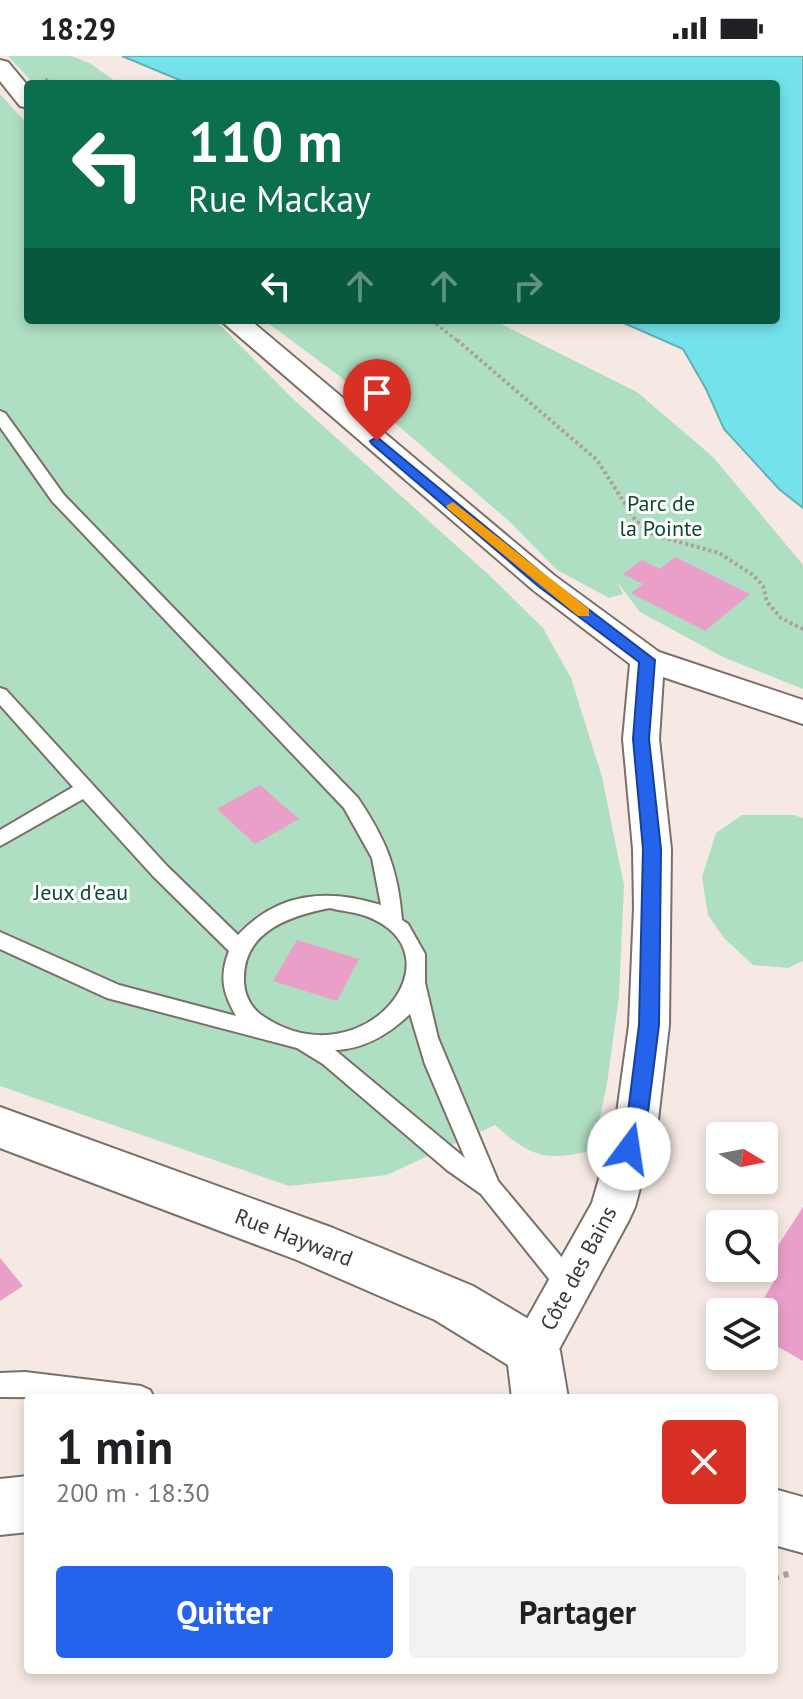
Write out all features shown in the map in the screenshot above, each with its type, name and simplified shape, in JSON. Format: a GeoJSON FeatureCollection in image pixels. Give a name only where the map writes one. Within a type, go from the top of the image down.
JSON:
{"type":"FeatureCollection","features":[{"type":"Feature","properties":{"kind":"street"},"geometry":{"type":"LineString","coordinates":[[1,70],[24,96]]}},
{"type":"Feature","properties":{"kind":"street"},"geometry":{"type":"LineString","coordinates":[[239,324],[544,583],[647,660],[803,712]]}},
{"type":"Feature","properties":{"kind":"street","name":"Côte des Bains"},"geometry":{"type":"LineString","coordinates":[[536,1374],[570,1286],[613,1207],[637,1120],[649,1025],[653,908],[652,849],[641,739],[647,660]]}},
{"type":"Feature","properties":{"kind":"street","name":"Rue Hayward"},"geometry":{"type":"LineString","coordinates":[[0,1127],[329,1249],[454,1303],[536,1374]]}},
{"type":"Feature","properties":{"kind":"street"},"geometry":{"type":"LineString","coordinates":[[0,1507],[24,1504]]}},
{"type":"Feature","properties":{"kind":"street"},"geometry":{"type":"LineString","coordinates":[[778,1518],[803,1525]]}},
{"type":"Feature","properties":{"kind":"lane"},"geometry":{"type":"LineString","coordinates":[[0,416],[58,498],[351,803],[378,844],[389,881],[392,921]]}},
{"type":"Feature","properties":{"kind":"lane"},"geometry":{"type":"LineString","coordinates":[[0,694],[160,871],[239,948]]}},
{"type":"Feature","properties":{"kind":"lane"},"geometry":{"type":"LineString","coordinates":[[0,839],[85,789]]}},
{"type":"Feature","properties":{"kind":"lane"},"geometry":{"type":"LineString","coordinates":[[489,1187],[455,1163],[331,1058],[258,1023],[241,1005],[232,979],[239,948],[252,929],[295,905],[312,902],[347,902],[392,921],[412,946],[417,960],[419,1017],[434,1064],[489,1187],[570,1286]]}},
{"type":"Feature","properties":{"kind":"lane"},"geometry":{"type":"LineString","coordinates":[[0,940],[114,992],[292,1039],[342,1042],[379,1029],[406,1005],[416,984]]}},
{"type":"Feature","properties":{"kind":"lane"},"geometry":{"type":"LineString","coordinates":[[0,1385],[25,1384],[108,1394]]}},
{"type":"Feature","properties":{"kind":"path"},"geometry":{"type":"LineString","coordinates":[[436,324],[493,368],[597,460],[636,521],[654,535],[719,553],[730,560],[753,575],[763,586],[767,602],[781,618],[803,629]]}},
{"type":"Feature","properties":{"kind":"green space"},"geometry":{"type":"Polygon","coordinates":[[[8,56],[72,56],[91,64],[113,80],[30,80],[8,56]]]}},
{"type":"Feature","properties":{"kind":"green space","name":"Jeux d'eau"},"geometry":{"type":"Polygon","coordinates":[[[0,94],[24,121],[24,324],[219,324],[292,398],[489,575],[543,628],[571,678],[602,777],[624,885],[619,996],[607,1084],[597,1131],[586,1152],[558,1156],[536,1153],[517,1143],[495,1125],[387,1175],[289,1186],[0,1086],[0,94]]]}},
{"type":"Feature","properties":{"kind":"green space","name":"Parc de la Pointe"},"geometry":{"type":"Polygon","coordinates":[[[269,324],[501,324],[637,392],[713,457],[803,565],[803,689],[723,657],[640,612],[617,582],[623,594],[609,598],[557,570],[509,521],[346,381],[269,324]]]}},
{"type":"Feature","properties":{"kind":"green space"},"geometry":{"type":"Polygon","coordinates":[[[742,815],[794,815],[803,818],[803,961],[788,968],[753,965],[724,938],[708,915],[702,877],[716,833],[742,815]]]}},
{"type":"Feature","properties":{"kind":"water"},"geometry":{"type":"Polygon","coordinates":[[[122,56],[803,56],[803,508],[779,489],[724,429],[683,349],[626,324],[780,324],[780,80],[179,80],[122,56]]]}},
{"type":"Feature","properties":{"kind":"building"},"geometry":{"type":"Polygon","coordinates":[[[675,557],[750,594],[705,631],[631,593],[643,584],[623,574],[642,560],[660,569],[675,557]]]}},
{"type":"Feature","properties":{"kind":"building"},"geometry":{"type":"Polygon","coordinates":[[[260,785],[299,819],[255,844],[217,809],[260,785]]]}},
{"type":"Feature","properties":{"kind":"building"},"geometry":{"type":"Polygon","coordinates":[[[297,940],[359,959],[337,1001],[273,981],[297,940]]]}},
{"type":"Feature","properties":{"kind":"building"},"geometry":{"type":"Polygon","coordinates":[[[803,1207],[803,1361],[778,1347],[778,1298],[764,1298],[774,1282],[778,1282],[778,1245],[803,1207]]]}},
{"type":"Feature","properties":{"kind":"building"},"geometry":{"type":"Polygon","coordinates":[[[0,1258],[23,1286],[0,1301],[0,1258]]]}},
{"type":"Feature","properties":{"kind":"slow traffic"},"geometry":{"type":"LineString","coordinates":[[453,506],[583,612]]}},
{"type":"Feature","properties":{"kind":"route"},"geometry":{"type":"LineString","coordinates":[[377,441],[544,583],[647,660],[641,739],[652,849],[649,1025],[637,1120],[629,1149]]}}]}
